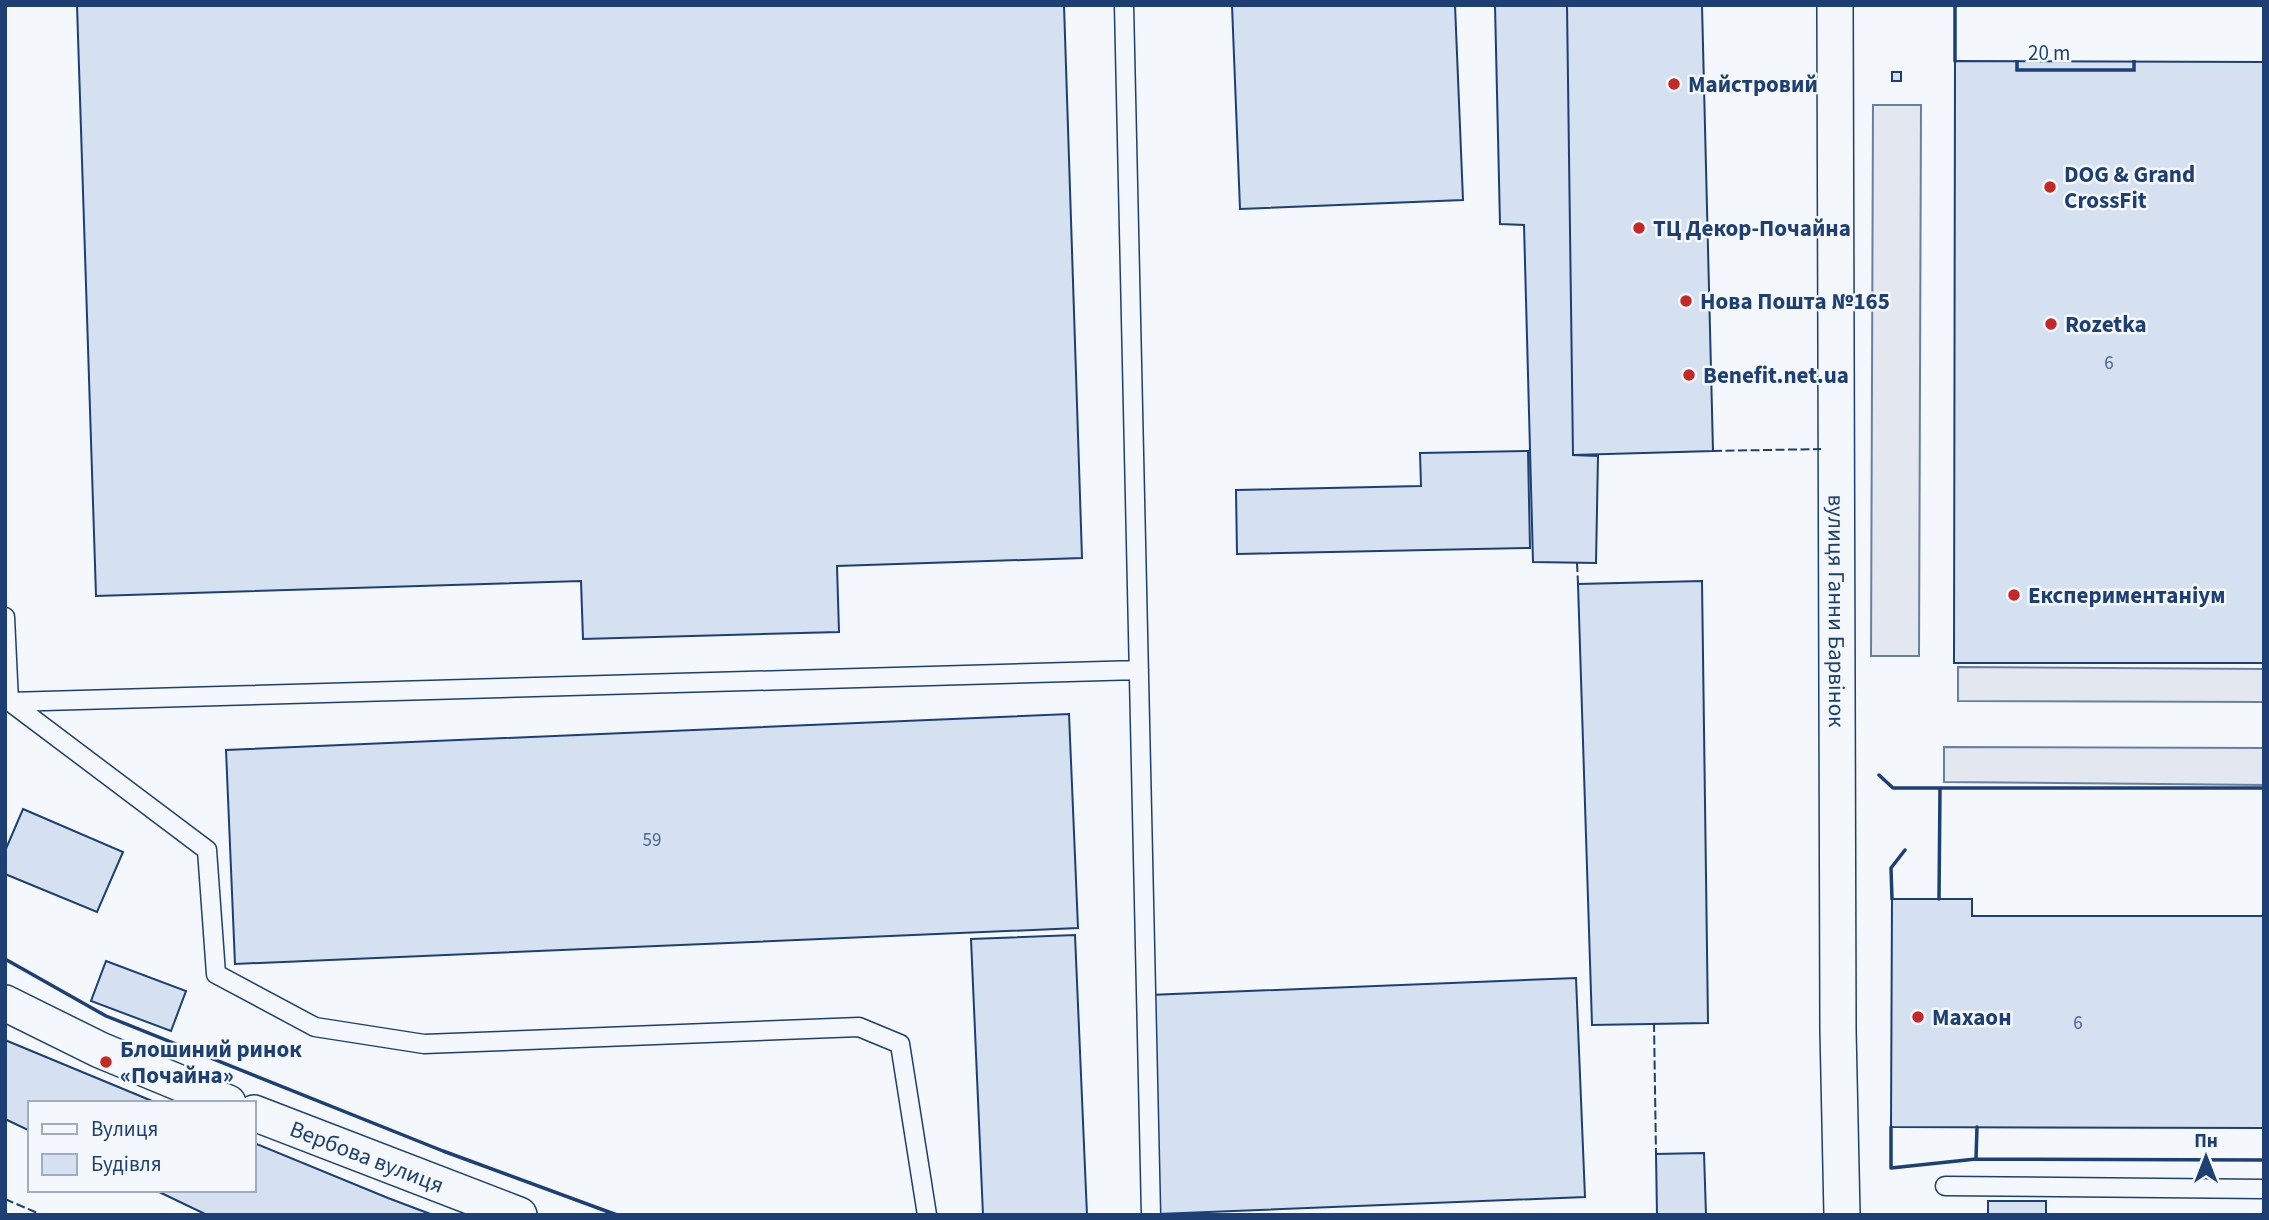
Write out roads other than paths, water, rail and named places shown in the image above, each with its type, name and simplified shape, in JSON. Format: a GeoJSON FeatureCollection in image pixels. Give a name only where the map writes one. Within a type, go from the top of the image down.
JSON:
{"type":"FeatureCollection","features":[{"type":"Feature","properties":{"kind":"street","name":"вулиця Ганни Барвінок"},"geometry":{"type":"LineString","coordinates":[[1835,5],[1838,1030],[1842,1215]]}},
{"type":"Feature","properties":{"kind":"street"},"geometry":{"type":"LineString","coordinates":[[5,1003],[100,1050],[223,1101]]}},
{"type":"Feature","properties":{"kind":"street","name":"Вербова вулиця"},"geometry":{"type":"LineString","coordinates":[[256,1114],[519,1215]]}},
{"type":"Feature","properties":{"kind":"lane"},"geometry":{"type":"LineString","coordinates":[[1124,5],[1151,1215]]}},
{"type":"Feature","properties":{"kind":"lane"},"geometry":{"type":"LineString","coordinates":[[5,617],[7,700]]}},
{"type":"Feature","properties":{"kind":"lane"},"geometry":{"type":"LineString","coordinates":[[7,700],[1139,670]]}},
{"type":"Feature","properties":{"kind":"lane"},"geometry":{"type":"LineString","coordinates":[[7,700],[208,850],[216,974],[315,1027],[424,1044],[859,1027],[900,1044],[927,1215]]}},
{"type":"Feature","properties":{"kind":"lane"},"geometry":{"type":"LineString","coordinates":[[1945,1186],[2264,1189]]}},
{"type":"Feature","properties":{"kind":"place","name":"Майстровий"},"geometry":{"type":"Point","coordinates":[1674,84]}},
{"type":"Feature","properties":{"kind":"place","name":"DOG & Grand CrossFit"},"geometry":{"type":"Point","coordinates":[2050,187]}},
{"type":"Feature","properties":{"kind":"place","name":"ТЦ Декор-Почайна"},"geometry":{"type":"Point","coordinates":[1639,228]}},
{"type":"Feature","properties":{"kind":"place","name":"Нова Пошта №165"},"geometry":{"type":"Point","coordinates":[1686,301]}},
{"type":"Feature","properties":{"kind":"place","name":"Rozetka"},"geometry":{"type":"Point","coordinates":[2051,324]}},
{"type":"Feature","properties":{"kind":"place","name":"Benefit.net.ua"},"geometry":{"type":"Point","coordinates":[1689,375]}},
{"type":"Feature","properties":{"kind":"place","name":"Експериментаніум"},"geometry":{"type":"Point","coordinates":[2014,595]}},
{"type":"Feature","properties":{"kind":"place","name":"Махаон"},"geometry":{"type":"Point","coordinates":[1918,1017]}},
{"type":"Feature","properties":{"kind":"place","name":"Блошиний ринок «Почайна»"},"geometry":{"type":"Point","coordinates":[106,1062]}}]}
